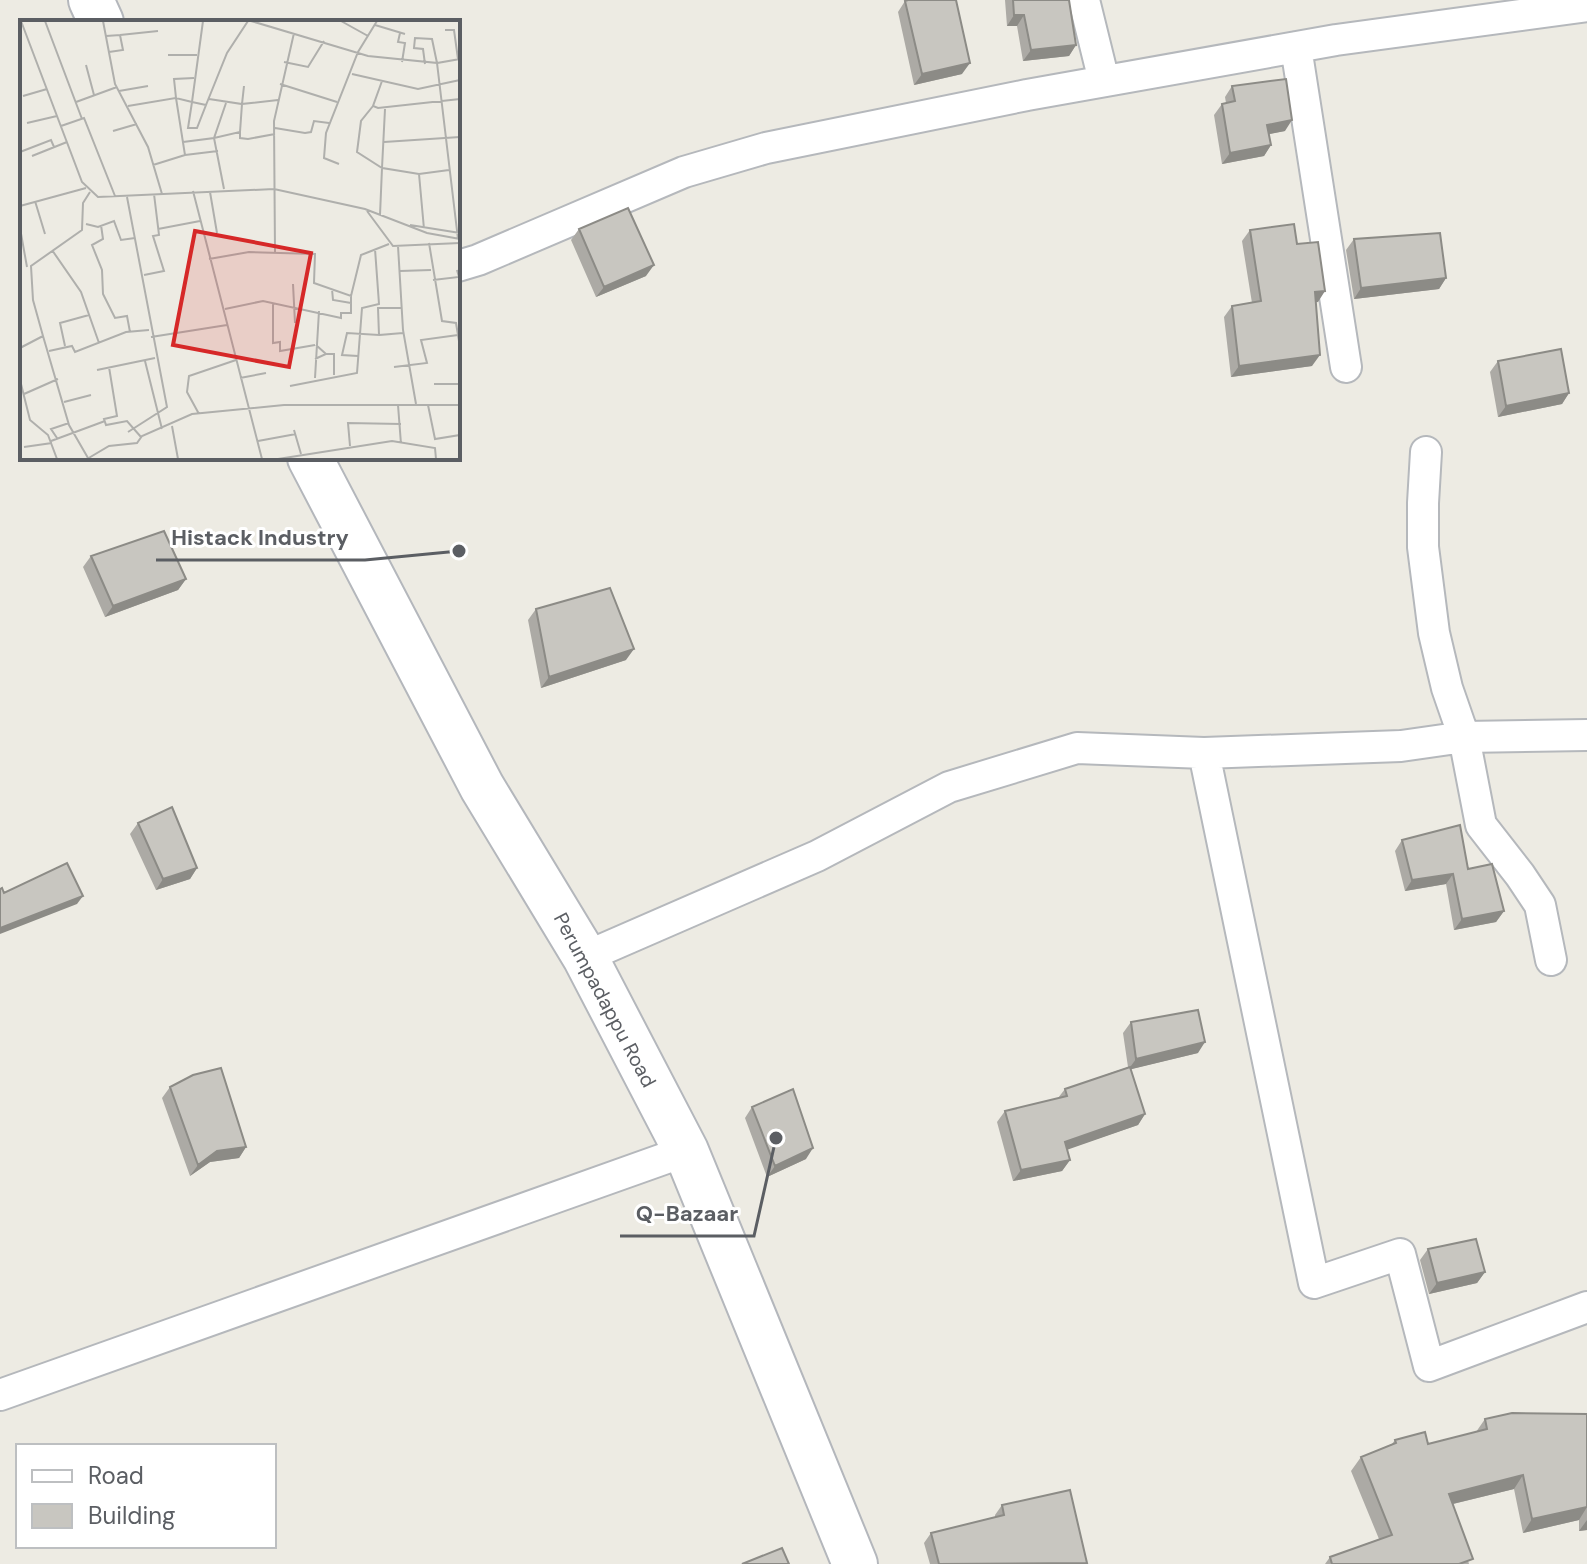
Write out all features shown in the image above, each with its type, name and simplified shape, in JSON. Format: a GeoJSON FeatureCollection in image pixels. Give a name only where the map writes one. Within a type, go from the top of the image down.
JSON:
{"type":"FeatureCollection","features":[{"type":"Feature","properties":{"kind":"main road"},"geometry":{"type":"LineString","coordinates":[[91,0],[100,20]]}},
{"type":"Feature","properties":{"kind":"main road","name":"Perumpadappu Road"},"geometry":{"type":"LineString","coordinates":[[311,460],[482,787],[585,957],[686,1151],[855,1564]]}},
{"type":"Feature","properties":{"kind":"street"},"geometry":{"type":"LineString","coordinates":[[1084,0],[1104,81]]}},
{"type":"Feature","properties":{"kind":"street"},"geometry":{"type":"LineString","coordinates":[[460,265],[684,172],[766,148],[1027,95],[1336,40],[1587,6]]}},
{"type":"Feature","properties":{"kind":"street"},"geometry":{"type":"LineString","coordinates":[[1296,47],[1346,367]]}},
{"type":"Feature","properties":{"kind":"street"},"geometry":{"type":"LineString","coordinates":[[1426,452],[1423,547],[1434,633],[1447,688],[1464,737],[1481,825],[1540,905],[1551,960]]}},
{"type":"Feature","properties":{"kind":"street"},"geometry":{"type":"LineString","coordinates":[[585,957],[817,856],[949,787],[1077,748],[1204,753],[1401,746],[1464,737],[1587,735]]}},
{"type":"Feature","properties":{"kind":"street"},"geometry":{"type":"LineString","coordinates":[[1204,753],[1314,1283],[1400,1254],[1429,1366],[1587,1307]]}},
{"type":"Feature","properties":{"kind":"street"},"geometry":{"type":"LineString","coordinates":[[0,1395],[686,1151]]}},
{"type":"Feature","properties":{"kind":"building"},"geometry":{"type":"Polygon","coordinates":[[[956,0],[970,63],[922,74],[905,1],[956,0]]]}},
{"type":"Feature","properties":{"kind":"building"},"geometry":{"type":"Polygon","coordinates":[[[1013,0],[1069,0],[1076,45],[1031,50],[1024,15],[1014,15],[1013,0]]]}},
{"type":"Feature","properties":{"kind":"building"},"geometry":{"type":"Polygon","coordinates":[[[1286,79],[1292,120],[1267,125],[1271,145],[1230,153],[1222,104],[1235,101],[1232,86],[1286,79]]]}},
{"type":"Feature","properties":{"kind":"building"},"geometry":{"type":"Polygon","coordinates":[[[628,208],[654,265],[604,287],[579,229],[628,208]]]}},
{"type":"Feature","properties":{"kind":"building"},"geometry":{"type":"Polygon","coordinates":[[[1294,224],[1297,244],[1318,242],[1325,291],[1315,292],[1320,355],[1239,366],[1232,306],[1261,301],[1250,230],[1294,224]]]}},
{"type":"Feature","properties":{"kind":"building"},"geometry":{"type":"Polygon","coordinates":[[[1440,233],[1446,278],[1361,288],[1354,239],[1440,233]]]}},
{"type":"Feature","properties":{"kind":"building"},"geometry":{"type":"Polygon","coordinates":[[[1561,349],[1569,393],[1506,406],[1498,361],[1561,349]]]}},
{"type":"Feature","properties":{"kind":"building"},"geometry":{"type":"Polygon","coordinates":[[[164,531],[186,579],[113,606],[91,556],[164,531]]]}},
{"type":"Feature","properties":{"kind":"building"},"geometry":{"type":"Polygon","coordinates":[[[610,588],[634,649],[549,677],[536,609],[610,588]]]}},
{"type":"Feature","properties":{"kind":"building"},"geometry":{"type":"Polygon","coordinates":[[[172,807],[197,868],[163,879],[138,823],[172,807]]]}},
{"type":"Feature","properties":{"kind":"building"},"geometry":{"type":"Polygon","coordinates":[[[1460,825],[1468,869],[1492,864],[1504,911],[1462,919],[1453,874],[1412,880],[1402,840],[1460,825]]]}},
{"type":"Feature","properties":{"kind":"building"},"geometry":{"type":"Polygon","coordinates":[[[67,863],[83,896],[0,928],[0,889],[4,893],[67,863]]]}},
{"type":"Feature","properties":{"kind":"building"},"geometry":{"type":"Polygon","coordinates":[[[1198,1010],[1205,1042],[1136,1059],[1131,1022],[1198,1010]]]}},
{"type":"Feature","properties":{"kind":"building"},"geometry":{"type":"Polygon","coordinates":[[[1130,1067],[1145,1114],[1065,1142],[1070,1160],[1021,1170],[1005,1111],[1067,1096],[1065,1089],[1130,1067]]]}},
{"type":"Feature","properties":{"kind":"building"},"geometry":{"type":"Polygon","coordinates":[[[221,1068],[246,1147],[217,1151],[198,1165],[170,1087],[193,1075],[221,1068]]]}},
{"type":"Feature","properties":{"kind":"building"},"geometry":{"type":"Polygon","coordinates":[[[793,1089],[813,1148],[775,1166],[752,1107],[793,1089]]]}},
{"type":"Feature","properties":{"kind":"building"},"geometry":{"type":"Polygon","coordinates":[[[1476,1239],[1485,1272],[1437,1283],[1428,1249],[1476,1239]]]}},
{"type":"Feature","properties":{"kind":"building"},"geometry":{"type":"Polygon","coordinates":[[[1512,1413],[1587,1414],[1587,1507],[1532,1519],[1523,1475],[1449,1494],[1473,1559],[1459,1564],[1332,1564],[1330,1557],[1392,1535],[1361,1457],[1396,1443],[1395,1440],[1425,1432],[1428,1444],[1487,1429],[1485,1419],[1512,1413]]]}},
{"type":"Feature","properties":{"kind":"building"},"geometry":{"type":"Polygon","coordinates":[[[1070,1490],[1087,1563],[939,1564],[931,1533],[1004,1515],[1002,1505],[1070,1490]]]}},
{"type":"Feature","properties":{"kind":"building"},"geometry":{"type":"Polygon","coordinates":[[[782,1548],[789,1564],[742,1564],[782,1548]]]}},
{"type":"Feature","properties":{"kind":"place","name":"Histack Industry"},"geometry":{"type":"Point","coordinates":[459,551]}},
{"type":"Feature","properties":{"kind":"place","name":"Q-Bazaar"},"geometry":{"type":"Point","coordinates":[776,1138]}}]}
